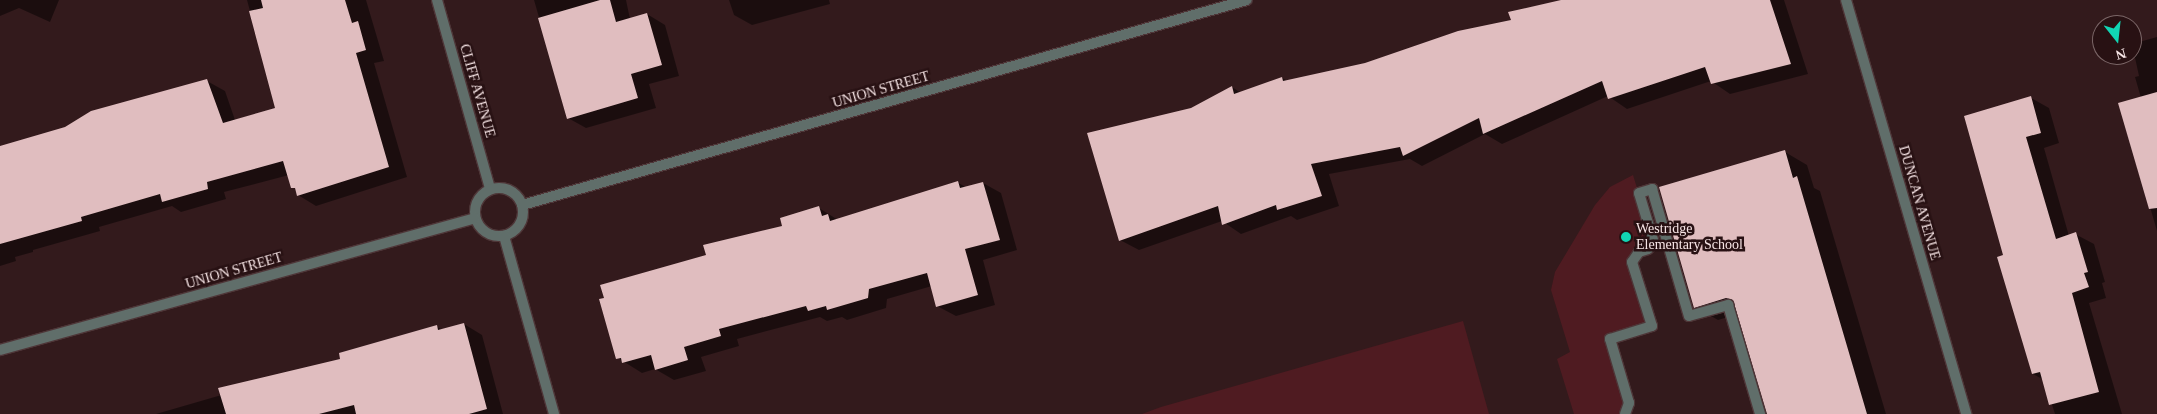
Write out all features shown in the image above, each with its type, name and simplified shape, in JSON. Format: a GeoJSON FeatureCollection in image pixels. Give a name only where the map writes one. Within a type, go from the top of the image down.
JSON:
{"type":"FeatureCollection","features":[{"type":"Feature","properties":{"kind":"street","name":"CLIFF AVENUE"},"geometry":{"type":"LineString","coordinates":[[437,0],[490,188]]}},
{"type":"Feature","properties":{"kind":"street","name":"UNION STREET"},"geometry":{"type":"LineString","coordinates":[[522,205],[1248,0]]}},
{"type":"Feature","properties":{"kind":"street","name":"DUNCAN AVENUE"},"geometry":{"type":"LineString","coordinates":[[1846,0],[1966,414]]}},
{"type":"Feature","properties":{"kind":"street"},"geometry":{"type":"LineString","coordinates":[[490,188],[512,192],[522,205],[523,212],[518,227],[504,236],[489,235],[475,218],[475,204],[490,188]]}},
{"type":"Feature","properties":{"kind":"street"},"geometry":{"type":"LineString","coordinates":[[1625,414],[1628,403],[1610,339],[1652,326],[1632,262],[1639,252],[1648,249],[1654,243],[1639,193],[1652,189],[1689,316],[1728,305],[1760,414]]}},
{"type":"Feature","properties":{"kind":"street","name":"UNION STREET"},"geometry":{"type":"LineString","coordinates":[[0,350],[475,218]]}},
{"type":"Feature","properties":{"kind":"street"},"geometry":{"type":"LineString","coordinates":[[504,236],[554,414]]}},
{"type":"Feature","properties":{"kind":"shaded area"},"geometry":{"type":"Polygon","coordinates":[[[1633,175],[1654,243],[1632,262],[1652,326],[1611,339],[1629,403],[1625,414],[1574,414],[1557,359],[1570,352],[1551,290],[1555,272],[1595,205],[1610,187],[1633,175]]]}},
{"type":"Feature","properties":{"kind":"shaded area"},"geometry":{"type":"Polygon","coordinates":[[[1463,321],[1489,414],[1142,414],[1161,407],[1463,321]]]}},
{"type":"Feature","properties":{"kind":"building"},"geometry":{"type":"Polygon","coordinates":[[[261,0],[345,0],[352,23],[358,21],[366,50],[356,53],[389,167],[297,196],[295,188],[291,188],[283,161],[207,182],[208,189],[162,202],[160,194],[81,217],[82,221],[0,244],[0,146],[65,127],[91,111],[207,79],[223,123],[275,108],[249,11],[263,8],[261,0]]]}},
{"type":"Feature","properties":{"kind":"building"},"geometry":{"type":"Polygon","coordinates":[[[600,0],[610,0],[616,22],[647,13],[662,65],[631,74],[638,98],[567,119],[538,18],[600,0]]]}},
{"type":"Feature","properties":{"kind":"building"},"geometry":{"type":"Polygon","coordinates":[[[1561,0],[1770,0],[1791,64],[1711,84],[1705,67],[1608,99],[1602,81],[1483,134],[1479,118],[1403,156],[1400,147],[1311,164],[1322,196],[1277,210],[1276,205],[1222,225],[1218,206],[1119,241],[1087,133],[1191,108],[1232,86],[1234,94],[1282,77],[1283,81],[1365,63],[1458,31],[1511,20],[1508,12],[1561,0]]]}},
{"type":"Feature","properties":{"kind":"building"},"geometry":{"type":"Polygon","coordinates":[[[2157,92],[2157,208],[2149,209],[2118,103],[2157,92]]]}},
{"type":"Feature","properties":{"kind":"building"},"geometry":{"type":"Polygon","coordinates":[[[2031,96],[2041,133],[2026,137],[2056,239],[2076,232],[2088,272],[2084,273],[2089,287],[2072,293],[2099,392],[2049,405],[2040,372],[2032,374],[1997,257],[2003,255],[1964,116],[2031,96]]]}},
{"type":"Feature","properties":{"kind":"building"},"geometry":{"type":"Polygon","coordinates":[[[1785,150],[1793,178],[1797,176],[1867,414],[1767,414],[1733,300],[1726,298],[1694,308],[1659,187],[1785,150]]]}},
{"type":"Feature","properties":{"kind":"building"},"geometry":{"type":"Polygon","coordinates":[[[958,181],[960,188],[983,182],[1000,240],[965,249],[978,295],[936,307],[927,273],[869,289],[868,298],[827,310],[826,306],[808,311],[806,306],[719,329],[721,336],[684,347],[688,360],[655,370],[651,355],[622,363],[621,358],[616,359],[599,299],[604,298],[600,285],[706,255],[703,245],[782,226],[780,218],[819,206],[822,216],[828,214],[830,221],[958,181]]]}},
{"type":"Feature","properties":{"kind":"building"},"geometry":{"type":"Polygon","coordinates":[[[464,323],[487,409],[469,414],[356,414],[354,405],[319,414],[226,414],[218,388],[340,359],[339,353],[437,325],[438,330],[464,323]]]}},
{"type":"Feature","properties":{"kind":"place","name":"Westridge Elementary School"},"geometry":{"type":"Point","coordinates":[1626,237]}}]}
